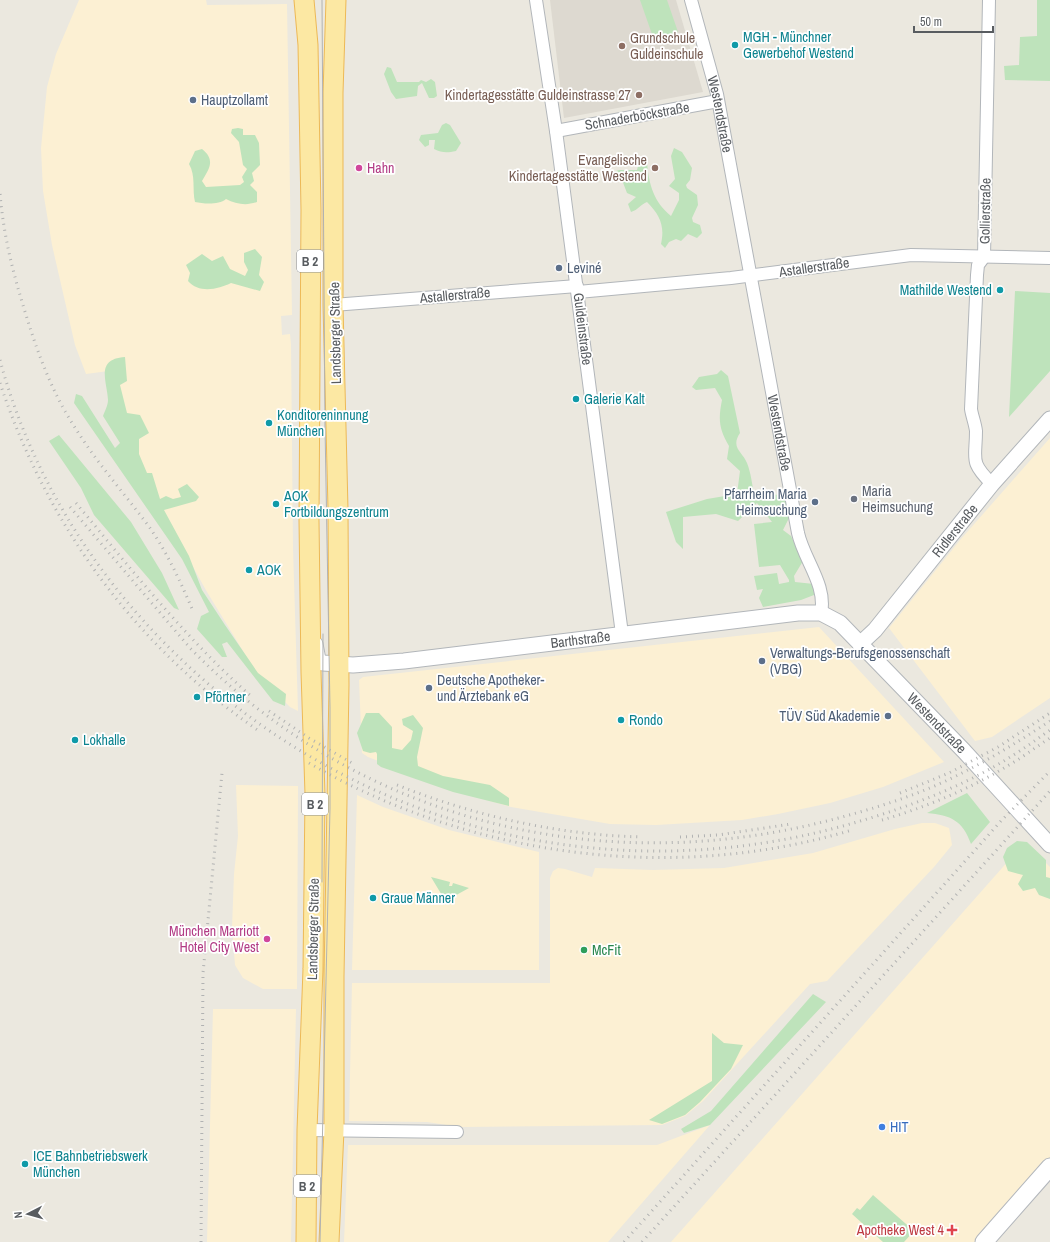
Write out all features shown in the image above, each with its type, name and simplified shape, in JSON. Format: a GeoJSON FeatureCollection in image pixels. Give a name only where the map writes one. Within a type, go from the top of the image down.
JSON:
{"type":"FeatureCollection","features":[{"type":"Feature","properties":{"kind":"main road","name":"Landsberger Straße"},"geometry":{"type":"LineString","coordinates":[[304,0],[308,45],[311,210],[309,520],[315,794],[313,969],[306,1242]]}},
{"type":"Feature","properties":{"kind":"main road","name":"Landsberger Straße"},"geometry":{"type":"LineString","coordinates":[[329,1242],[334,1130],[334,977],[339,665],[333,305],[333,93],[336,0]]}},
{"type":"Feature","properties":{"kind":"main road"},"geometry":{"type":"LineString","coordinates":[[984,1242],[1050,1167]]}},
{"type":"Feature","properties":{"kind":"street","name":"Guldeinstraße"},"geometry":{"type":"LineString","coordinates":[[536,0],[556,131],[622,634]]}},
{"type":"Feature","properties":{"kind":"street","name":"Westendstraße"},"geometry":{"type":"LineString","coordinates":[[691,0],[718,101],[798,533],[806,559],[821,588],[823,600],[821,613],[840,623],[964,751],[1050,845]]}},
{"type":"Feature","properties":{"kind":"street","name":"Gollierstraße"},"geometry":{"type":"LineString","coordinates":[[987,479],[975,464],[976,429],[971,409],[977,275],[978,265],[984,257],[989,0]]}},
{"type":"Feature","properties":{"kind":"street","name":"Schnaderböckstraße"},"geometry":{"type":"LineString","coordinates":[[556,131],[718,101]]}},
{"type":"Feature","properties":{"kind":"street","name":"Astallerstraße"},"geometry":{"type":"LineString","coordinates":[[333,305],[750,276],[911,255],[1050,258]]}},
{"type":"Feature","properties":{"kind":"street","name":"Ridlerstraße"},"geometry":{"type":"LineString","coordinates":[[860,644],[875,630],[987,479],[1050,418]]}},
{"type":"Feature","properties":{"kind":"street","name":"Barthstraße"},"geometry":{"type":"LineString","coordinates":[[339,665],[435,658],[798,613],[821,613]]}},
{"type":"Feature","properties":{"kind":"street","name":"Landsberger Straße"},"geometry":{"type":"LineString","coordinates":[[310,615],[318,660],[323,663],[339,665]]}},
{"type":"Feature","properties":{"kind":"street"},"geometry":{"type":"LineString","coordinates":[[308,1130],[457,1132]]}},
{"type":"Feature","properties":{"kind":"shaded area"},"geometry":{"type":"Polygon","coordinates":[[[79,0],[206,0],[207,5],[287,4],[292,315],[281,316],[282,335],[290,334],[291,344],[293,548],[298,711],[290,707],[257,674],[207,592],[153,495],[117,406],[116,370],[86,374],[75,345],[52,245],[43,191],[41,148],[47,87],[56,54],[79,0]]]}},
{"type":"Feature","properties":{"kind":"shaded area","name":"Grundschule Guldeinschule"},"geometry":{"type":"Polygon","coordinates":[[[550,0],[676,0],[703,92],[564,118],[550,0]]]}},
{"type":"Feature","properties":{"kind":"shaded area"},"geometry":{"type":"Polygon","coordinates":[[[1050,438],[1050,698],[992,737],[975,741],[889,628],[961,539],[1050,438]]]}},
{"type":"Feature","properties":{"kind":"shaded area"},"geometry":{"type":"Polygon","coordinates":[[[819,627],[944,762],[883,787],[830,803],[742,820],[656,825],[610,824],[511,807],[459,792],[368,757],[362,753],[359,680],[363,677],[819,627]]]}},
{"type":"Feature","properties":{"kind":"shaded area"},"geometry":{"type":"Polygon","coordinates":[[[236,785],[298,786],[297,989],[263,989],[243,978],[235,965],[232,928],[234,874],[238,836],[236,785]]]}},
{"type":"Feature","properties":{"kind":"shaded area"},"geometry":{"type":"Polygon","coordinates":[[[357,795],[383,807],[449,830],[539,852],[539,970],[352,970],[357,795]]]}},
{"type":"Feature","properties":{"kind":"shaded area"},"geometry":{"type":"Polygon","coordinates":[[[922,823],[935,823],[949,828],[952,845],[934,867],[827,981],[810,984],[703,1101],[685,1116],[662,1125],[460,1127],[427,1122],[349,1121],[352,983],[550,983],[550,878],[553,871],[558,868],[592,877],[595,868],[653,870],[724,868],[813,853],[895,829],[922,823]]]}},
{"type":"Feature","properties":{"kind":"shaded area"},"geometry":{"type":"Polygon","coordinates":[[[1025,842],[1050,867],[1050,1168],[986,1242],[671,1242],[1025,842]]]}},
{"type":"Feature","properties":{"kind":"shaded area"},"geometry":{"type":"Polygon","coordinates":[[[213,1009],[296,1009],[291,1242],[207,1242],[213,1009]]]}},
{"type":"Feature","properties":{"kind":"shaded area"},"geometry":{"type":"Polygon","coordinates":[[[710,1125],[608,1242],[344,1242],[348,1145],[657,1145],[710,1125]]]}},
{"type":"Feature","properties":{"kind":"green space"},"geometry":{"type":"Polygon","coordinates":[[[640,0],[667,0],[678,32],[654,40],[640,0]]]}},
{"type":"Feature","properties":{"kind":"green space"},"geometry":{"type":"Polygon","coordinates":[[[1037,0],[1050,0],[1050,81],[1005,80],[1004,66],[1019,65],[1020,37],[1037,36],[1037,0]]]}},
{"type":"Feature","properties":{"kind":"green space"},"geometry":{"type":"Polygon","coordinates":[[[387,67],[391,68],[397,82],[419,82],[421,80],[426,82],[431,79],[435,82],[437,96],[434,98],[429,98],[422,83],[418,86],[417,96],[396,99],[391,92],[384,74],[387,67]]]}},
{"type":"Feature","properties":{"kind":"green space"},"geometry":{"type":"Polygon","coordinates":[[[446,123],[450,125],[461,143],[456,151],[445,152],[434,149],[435,140],[429,140],[429,145],[425,147],[419,140],[421,135],[438,133],[442,125],[446,123]]]}},
{"type":"Feature","properties":{"kind":"green space"},"geometry":{"type":"Polygon","coordinates":[[[232,129],[243,129],[243,135],[255,135],[259,143],[260,165],[252,173],[254,181],[250,185],[257,192],[257,202],[241,204],[226,199],[207,204],[195,202],[193,178],[189,164],[195,151],[202,149],[209,157],[209,169],[202,181],[206,187],[240,185],[244,182],[242,177],[247,169],[243,165],[239,142],[231,133],[232,129]]]}},
{"type":"Feature","properties":{"kind":"green space"},"geometry":{"type":"Polygon","coordinates":[[[674,148],[682,152],[692,168],[690,180],[686,185],[687,188],[697,195],[698,205],[692,218],[693,222],[700,225],[702,233],[697,238],[688,234],[681,241],[676,239],[669,242],[665,248],[661,244],[662,226],[658,216],[647,202],[631,212],[628,204],[636,197],[627,193],[622,180],[615,176],[613,172],[619,170],[637,170],[640,158],[647,163],[649,179],[656,199],[671,216],[679,200],[679,193],[669,186],[675,179],[671,156],[674,148]]]}},
{"type":"Feature","properties":{"kind":"green space"},"geometry":{"type":"Polygon","coordinates":[[[255,249],[262,257],[259,275],[264,282],[260,291],[231,283],[221,287],[203,289],[198,288],[188,281],[190,273],[186,265],[202,254],[212,261],[223,256],[230,269],[245,276],[248,270],[244,262],[244,253],[255,249]]]}},
{"type":"Feature","properties":{"kind":"green space"},"geometry":{"type":"Polygon","coordinates":[[[1015,291],[1050,293],[1050,371],[1009,417],[1015,291]]]}},
{"type":"Feature","properties":{"kind":"green space"},"geometry":{"type":"Polygon","coordinates":[[[125,357],[127,381],[120,385],[127,413],[140,415],[149,433],[139,439],[139,454],[147,473],[152,473],[160,499],[166,496],[173,499],[181,497],[178,489],[187,484],[199,497],[196,501],[164,510],[189,556],[202,590],[258,673],[286,694],[285,706],[273,701],[227,642],[222,644],[227,657],[222,657],[197,629],[201,616],[209,612],[182,559],[74,403],[76,394],[82,396],[115,448],[120,443],[103,416],[108,400],[105,372],[106,366],[110,362],[125,357]]]}},
{"type":"Feature","properties":{"kind":"green space"},"geometry":{"type":"Polygon","coordinates":[[[721,370],[728,376],[740,433],[736,442],[738,450],[745,459],[748,467],[754,494],[786,495],[789,518],[783,530],[791,536],[803,561],[794,576],[795,582],[814,584],[814,595],[801,600],[763,607],[759,598],[763,589],[757,590],[754,576],[777,573],[779,584],[789,582],[789,580],[780,565],[759,567],[754,524],[772,522],[757,503],[738,521],[716,514],[683,517],[683,549],[676,542],[666,512],[707,499],[737,494],[740,471],[727,459],[729,446],[720,424],[722,400],[715,388],[696,390],[692,387],[699,377],[717,374],[721,370]]]}},
{"type":"Feature","properties":{"kind":"green space"},"geometry":{"type":"Polygon","coordinates":[[[59,435],[131,522],[162,573],[179,610],[174,608],[94,515],[81,488],[49,441],[59,435]]]}},
{"type":"Feature","properties":{"kind":"green space"},"geometry":{"type":"Polygon","coordinates":[[[366,713],[379,713],[392,727],[392,748],[402,750],[411,740],[413,731],[403,725],[402,719],[413,715],[423,728],[417,757],[418,766],[443,776],[490,785],[509,798],[509,806],[453,792],[381,767],[377,764],[376,752],[370,753],[363,751],[357,733],[366,713]]]}},
{"type":"Feature","properties":{"kind":"green space"},"geometry":{"type":"Polygon","coordinates":[[[967,793],[990,822],[971,844],[964,830],[955,821],[943,815],[927,813],[967,793]]]}},
{"type":"Feature","properties":{"kind":"green space"},"geometry":{"type":"Polygon","coordinates":[[[1017,841],[1027,842],[1046,860],[1046,877],[1050,878],[1050,899],[1039,895],[1035,888],[1023,891],[1018,884],[1023,875],[1008,871],[1003,857],[1007,848],[1017,841]]]}},
{"type":"Feature","properties":{"kind":"green space"},"geometry":{"type":"Polygon","coordinates":[[[431,877],[450,882],[449,886],[452,886],[453,883],[469,888],[449,899],[447,895],[443,897],[431,877]]]}},
{"type":"Feature","properties":{"kind":"green space"},"geometry":{"type":"Polygon","coordinates":[[[813,994],[826,1002],[710,1125],[684,1133],[681,1129],[711,1111],[813,994]]]}},
{"type":"Feature","properties":{"kind":"green space"},"geometry":{"type":"Polygon","coordinates":[[[712,1033],[724,1043],[743,1045],[731,1069],[700,1102],[685,1115],[662,1124],[649,1120],[712,1081],[712,1033]]]}},
{"type":"Feature","properties":{"kind":"green space"},"geometry":{"type":"Polygon","coordinates":[[[873,1195],[914,1231],[904,1242],[883,1242],[852,1214],[857,1208],[860,1210],[873,1195]]]}},
{"type":"Feature","properties":{"kind":"tram line"},"geometry":{"type":"LineString","coordinates":[[320,1242],[330,808],[330,708],[325,426],[322,0]]}},
{"type":"Feature","properties":{"kind":"tram line"},"geometry":{"type":"LineString","coordinates":[[322,882],[323,634]]}},
{"type":"Feature","properties":{"kind":"railway"},"geometry":{"type":"LineString","coordinates":[[0,194],[7,241],[17,285],[35,344],[52,386],[66,413],[83,439],[157,538],[174,569],[193,611]]}},
{"type":"Feature","properties":{"kind":"railway"},"geometry":{"type":"LineString","coordinates":[[0,360],[11,397],[41,470],[80,538],[126,601],[152,630],[223,696],[302,751],[386,795],[474,826],[566,845],[660,851],[755,844],[850,824],[890,812],[931,797],[989,770],[1050,730]]}},
{"type":"Feature","properties":{"kind":"railway"},"geometry":{"type":"LineString","coordinates":[[0,383],[20,435],[43,485],[70,533],[101,578],[135,621],[173,661],[214,697],[259,731]]}},
{"type":"Feature","properties":{"kind":"railway"},"geometry":{"type":"LineString","coordinates":[[76,503],[182,628],[252,697]]}},
{"type":"Feature","properties":{"kind":"railway"},"geometry":{"type":"LineString","coordinates":[[70,507],[190,648],[257,708],[331,758],[409,796],[492,823],[577,838],[665,843],[753,836],[842,817],[912,795],[978,765],[1050,721]]}},
{"type":"Feature","properties":{"kind":"railway"},"geometry":{"type":"LineString","coordinates":[[269,711],[309,738],[352,763]]}},
{"type":"Feature","properties":{"kind":"railway"},"geometry":{"type":"LineString","coordinates":[[900,793],[949,773],[998,747],[1050,713]]}},
{"type":"Feature","properties":{"kind":"railway"},"geometry":{"type":"LineString","coordinates":[[882,820],[914,810],[979,782],[1014,762],[1050,738]]}},
{"type":"Feature","properties":{"kind":"railway"},"geometry":{"type":"LineString","coordinates":[[309,763],[371,795],[437,821],[505,840],[574,852],[644,857],[714,856],[784,846],[852,830]]}},
{"type":"Feature","properties":{"kind":"railway"},"geometry":{"type":"LineString","coordinates":[[624,1242],[1001,821],[1050,771]]}},
{"type":"Feature","properties":{"kind":"railway"},"geometry":{"type":"LineString","coordinates":[[201,1242],[203,973],[222,773]]}},
{"type":"Feature","properties":{"kind":"railway"},"geometry":{"type":"LineString","coordinates":[[397,785],[456,806],[517,822],[579,832],[642,837]]}},
{"type":"Feature","properties":{"kind":"railway"},"geometry":{"type":"LineString","coordinates":[[642,1242],[1050,791]]}},
{"type":"Feature","properties":{"kind":"railway"},"geometry":{"type":"LineString","coordinates":[[680,837],[718,835],[791,824]]}},
{"type":"Feature","properties":{"kind":"place","name":"MGH - Münchner Gewerbehof Westend"},"geometry":{"type":"Point","coordinates":[735,45]}},
{"type":"Feature","properties":{"kind":"place","name":"Grundschule Guldeinschule"},"geometry":{"type":"Point","coordinates":[622,46]}},
{"type":"Feature","properties":{"kind":"place","name":"Kindertagesstätte Guldeinstrasse 27"},"geometry":{"type":"Point","coordinates":[639,95]}},
{"type":"Feature","properties":{"kind":"place","name":"Hauptzollamt"},"geometry":{"type":"Point","coordinates":[193,100]}},
{"type":"Feature","properties":{"kind":"place","name":"Hahn"},"geometry":{"type":"Point","coordinates":[359,168]}},
{"type":"Feature","properties":{"kind":"place","name":"Evangelische Kindertagesstätte Westend"},"geometry":{"type":"Point","coordinates":[655,168]}},
{"type":"Feature","properties":{"kind":"place","name":"Leviné"},"geometry":{"type":"Point","coordinates":[559,268]}},
{"type":"Feature","properties":{"kind":"place","name":"Mathilde Westend"},"geometry":{"type":"Point","coordinates":[1000,290]}},
{"type":"Feature","properties":{"kind":"place","name":"Galerie Kalt"},"geometry":{"type":"Point","coordinates":[576,399]}},
{"type":"Feature","properties":{"kind":"place","name":"Konditoreninnung München"},"geometry":{"type":"Point","coordinates":[269,423]}},
{"type":"Feature","properties":{"kind":"place","name":"Maria Heimsuchung"},"geometry":{"type":"Point","coordinates":[854,499]}},
{"type":"Feature","properties":{"kind":"place","name":"Pfarrheim Maria Heimsuchung"},"geometry":{"type":"Point","coordinates":[815,502]}},
{"type":"Feature","properties":{"kind":"place","name":"AOK Fortbildungszentrum"},"geometry":{"type":"Point","coordinates":[276,504]}},
{"type":"Feature","properties":{"kind":"place","name":"AOK"},"geometry":{"type":"Point","coordinates":[249,570]}},
{"type":"Feature","properties":{"kind":"place","name":"Verwaltungs-Berufsgenossenschaft (VBG)"},"geometry":{"type":"Point","coordinates":[762,661]}},
{"type":"Feature","properties":{"kind":"place","name":"Deutsche Apotheker- und Ärztebank eG"},"geometry":{"type":"Point","coordinates":[429,688]}},
{"type":"Feature","properties":{"kind":"place","name":"Pförtner"},"geometry":{"type":"Point","coordinates":[197,697]}},
{"type":"Feature","properties":{"kind":"place","name":"TÜV Süd Akademie"},"geometry":{"type":"Point","coordinates":[888,716]}},
{"type":"Feature","properties":{"kind":"place","name":"Rondo"},"geometry":{"type":"Point","coordinates":[621,720]}},
{"type":"Feature","properties":{"kind":"place","name":"Lokhalle"},"geometry":{"type":"Point","coordinates":[75,740]}},
{"type":"Feature","properties":{"kind":"place","name":"Graue Männer"},"geometry":{"type":"Point","coordinates":[373,898]}},
{"type":"Feature","properties":{"kind":"place","name":"München Marriott Hotel City West"},"geometry":{"type":"Point","coordinates":[267,939]}},
{"type":"Feature","properties":{"kind":"place","name":"McFit"},"geometry":{"type":"Point","coordinates":[584,950]}},
{"type":"Feature","properties":{"kind":"place","name":"HIT"},"geometry":{"type":"Point","coordinates":[882,1127]}},
{"type":"Feature","properties":{"kind":"place","name":"ICE Bahnbetriebswerk München"},"geometry":{"type":"Point","coordinates":[25,1164]}},
{"type":"Feature","properties":{"kind":"place","name":"Apotheke West 4"},"geometry":{"type":"Point","coordinates":[952,1230]}}]}
